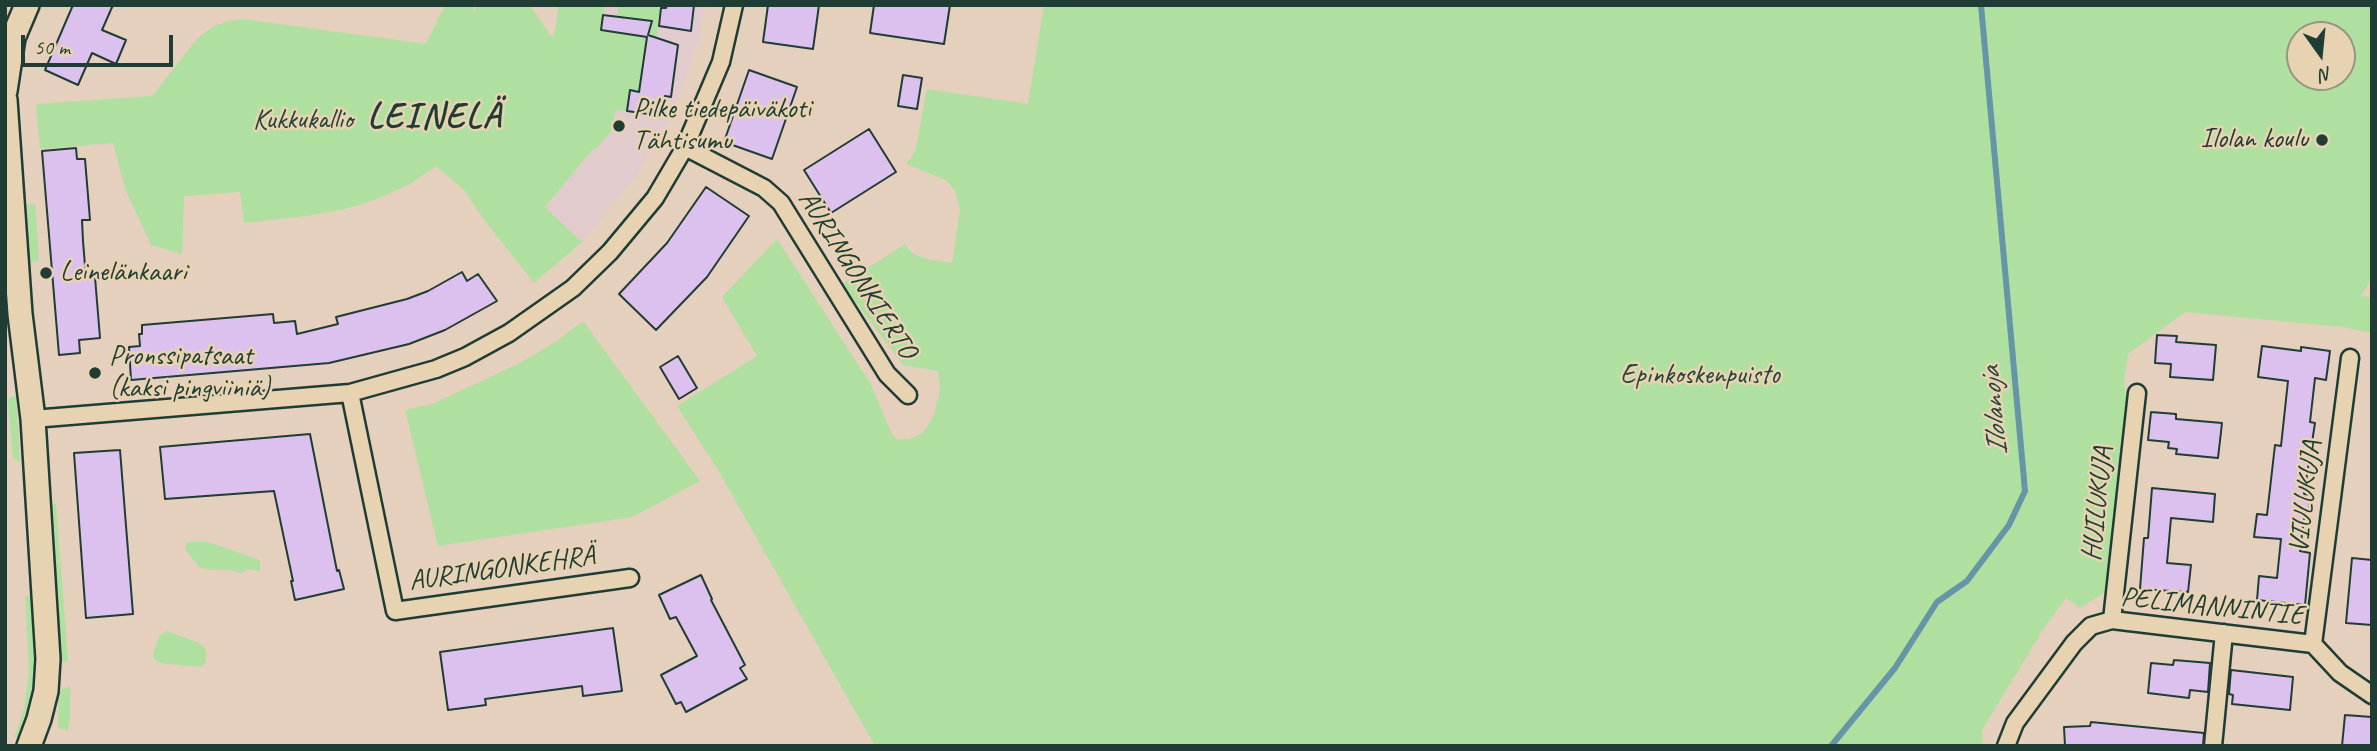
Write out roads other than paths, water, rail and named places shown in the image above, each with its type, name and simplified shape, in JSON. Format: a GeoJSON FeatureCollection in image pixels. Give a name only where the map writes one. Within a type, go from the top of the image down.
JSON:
{"type":"FeatureCollection","features":[{"type":"Feature","properties":{"kind":"street"},"geometry":{"type":"LineString","coordinates":[[33,419],[350,393],[418,376],[465,357],[509,333],[551,305],[610,252],[655,198],[685,147],[721,62],[734,5]]}},
{"type":"Feature","properties":{"kind":"street"},"geometry":{"type":"LineString","coordinates":[[5,92],[17,19]]}},
{"type":"Feature","properties":{"kind":"street"},"geometry":{"type":"LineString","coordinates":[[5,100],[20,314],[33,419],[48,659],[46,691],[29,746]]}},
{"type":"Feature","properties":{"kind":"street","name":"AURINGONKIERTO"},"geometry":{"type":"LineString","coordinates":[[685,147],[764,188],[781,203],[887,374],[908,395]]}},
{"type":"Feature","properties":{"kind":"street","name":"VIULUKUJA"},"geometry":{"type":"LineString","coordinates":[[2313,644],[2350,358]]}},
{"type":"Feature","properties":{"kind":"street","name":"AURINGONKEHRÄ"},"geometry":{"type":"LineString","coordinates":[[350,393],[395,611],[630,578]]}},
{"type":"Feature","properties":{"kind":"street","name":"HUILUKUJA"},"geometry":{"type":"LineString","coordinates":[[2112,620],[2137,393]]}},
{"type":"Feature","properties":{"kind":"street","name":"PELIMANNINTIE"},"geometry":{"type":"LineString","coordinates":[[2006,746],[2015,723],[2074,643],[2091,625],[2112,620],[2313,644],[2340,673],[2372,695]]}},
{"type":"Feature","properties":{"kind":"street"},"geometry":{"type":"LineString","coordinates":[[2213,746],[2224,633]]}},
{"type":"Feature","properties":{"kind":"waterway","name":"Ilolanoja"},"geometry":{"type":"LineString","coordinates":[[1831,746],[1895,668],[1937,602],[1967,581],[2009,525],[2025,491],[1981,5]]}},
{"type":"Feature","properties":{"kind":"place","name":"Pilke tiedepäiväkoti Tähtisumu"},"geometry":{"type":"Point","coordinates":[619,126]}},
{"type":"Feature","properties":{"kind":"place","name":"Ilolan koulu"},"geometry":{"type":"Point","coordinates":[2322,140]}},
{"type":"Feature","properties":{"kind":"place","name":"Leinelänkaari"},"geometry":{"type":"Point","coordinates":[46,273]}},
{"type":"Feature","properties":{"kind":"place","name":"Pronssipatsaat (kaksi pingviiniä)"},"geometry":{"type":"Point","coordinates":[95,373]}},
{"type":"Feature","properties":{"kind":"district","name":"LEINELÄ"},"geometry":{"type":"Point","coordinates":[435,118]}},
{"type":"Feature","properties":{"kind":"park label","name":"Kukkukallio"},"geometry":{"type":"Point","coordinates":[303,121]}},
{"type":"Feature","properties":{"kind":"park label","name":"Epinkoskenpuisto"},"geometry":{"type":"Point","coordinates":[1700,376]}}]}
